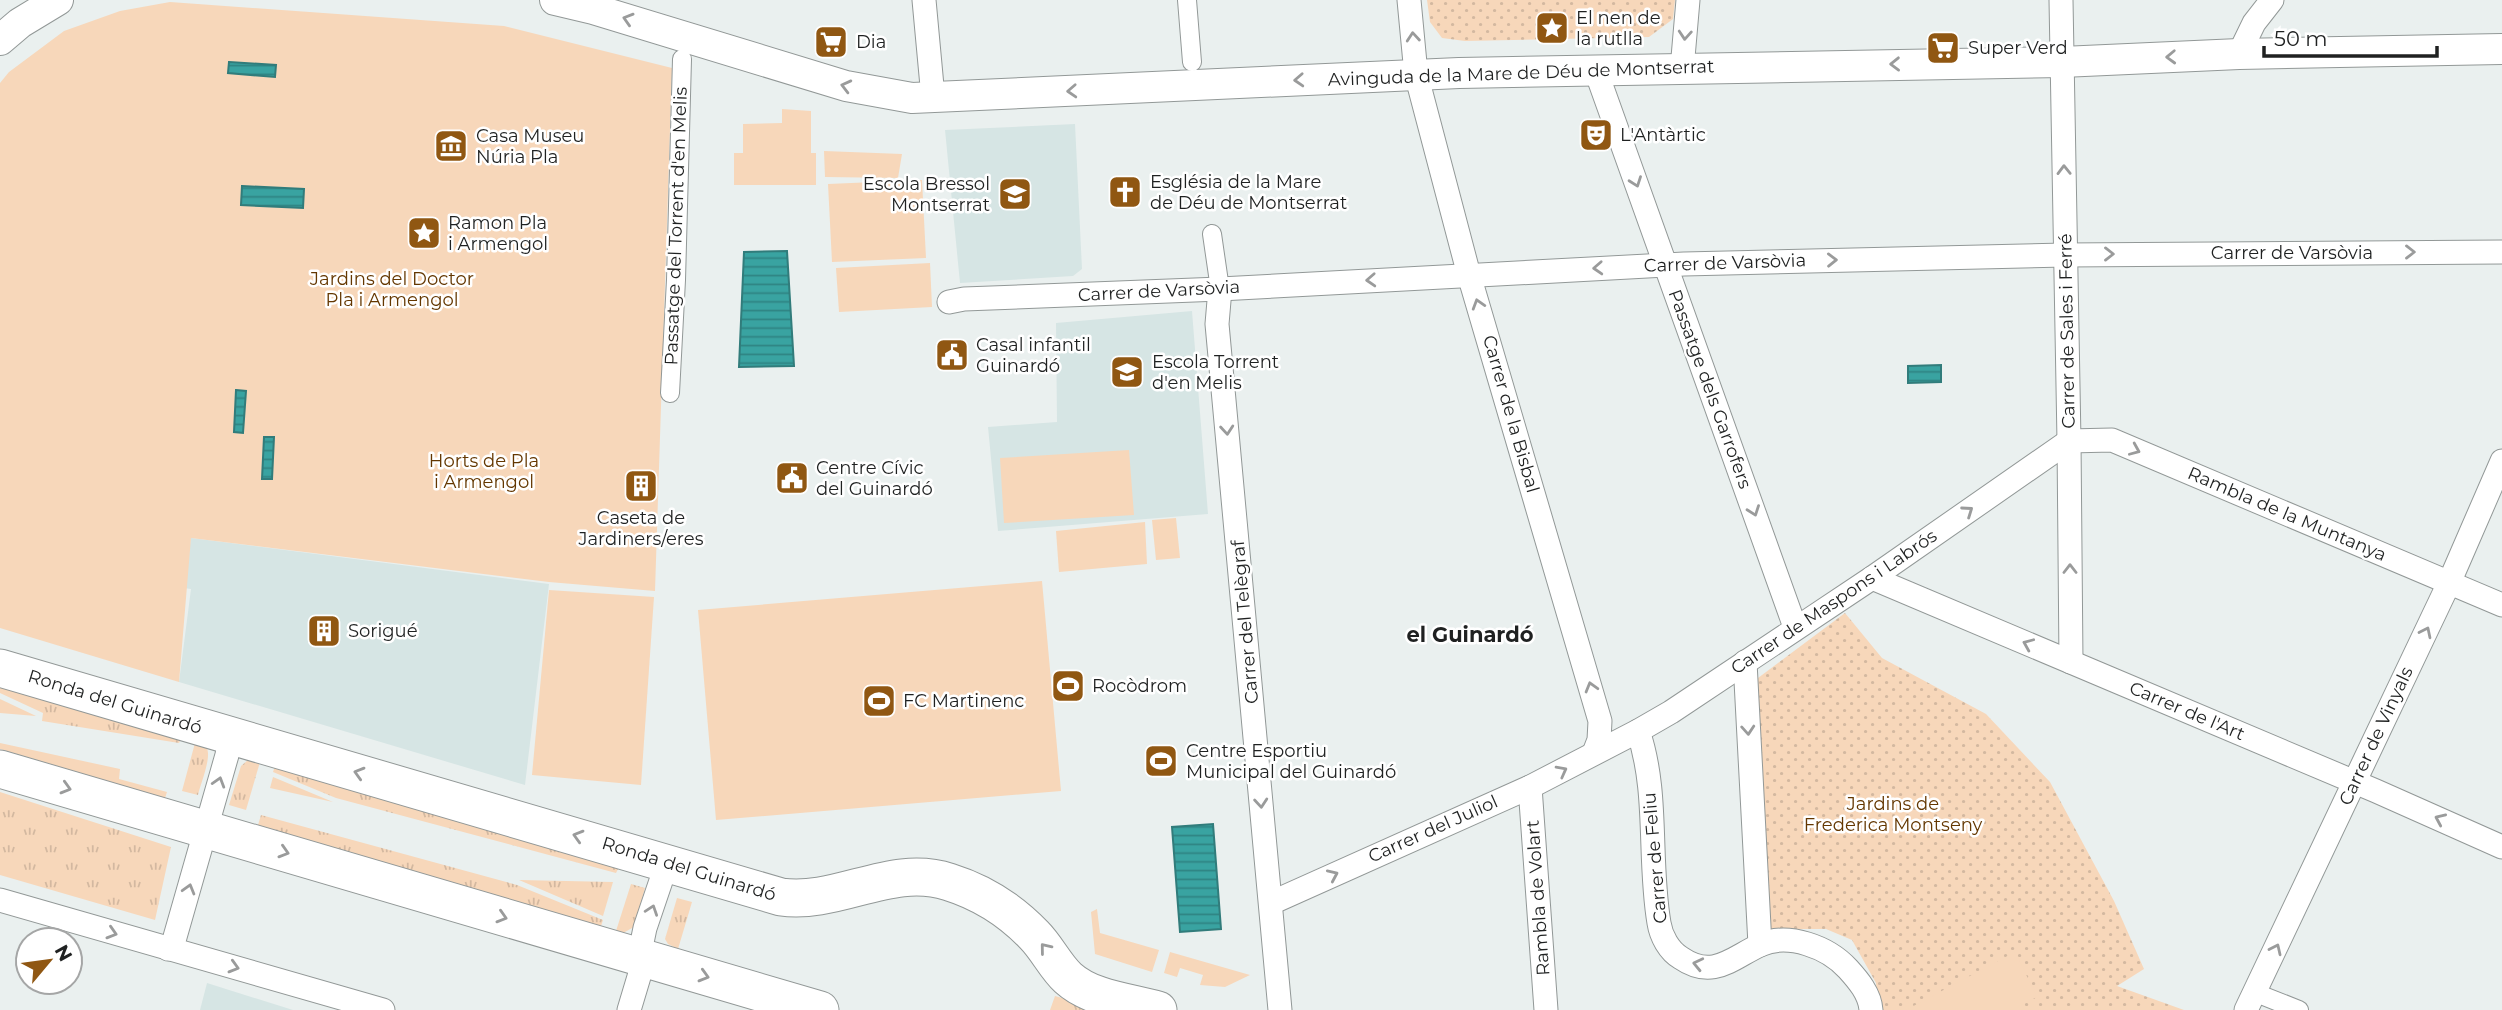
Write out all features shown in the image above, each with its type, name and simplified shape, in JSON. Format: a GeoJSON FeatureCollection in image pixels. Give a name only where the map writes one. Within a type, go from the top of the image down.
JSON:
{"type":"FeatureCollection","features":[{"type":"Feature","properties":{"kind":"main road","name":"Ronda del Guinardó"},"geometry":{"type":"LineString","coordinates":[[0,668],[781,897],[800,900],[821,897],[881,880],[914,876],[946,881],[976,891],[1001,906],[1034,935],[1076,984],[1113,999],[1158,1010]]}},
{"type":"Feature","properties":{"kind":"main road"},"geometry":{"type":"LineString","coordinates":[[0,769],[820,1010]]}},
{"type":"Feature","properties":{"kind":"street"},"geometry":{"type":"LineString","coordinates":[[0,40],[20,23],[58,0]]}},
{"type":"Feature","properties":{"kind":"street","name":"Avinguda de la Mare de Déu de Montserrat"},"geometry":{"type":"LineString","coordinates":[[555,0],[846,86],[886,95],[933,97],[1416,74],[2062,62],[2239,54],[2502,49]]}},
{"type":"Feature","properties":{"kind":"street"},"geometry":{"type":"LineString","coordinates":[[924,0],[933,97]]}},
{"type":"Feature","properties":{"kind":"street"},"geometry":{"type":"LineString","coordinates":[[1187,0],[1192,62]]}},
{"type":"Feature","properties":{"kind":"street","name":"Carrer de la Bisbal"},"geometry":{"type":"LineString","coordinates":[[1409,0],[1416,74],[1469,275],[1594,696],[1601,730],[1594,753]]}},
{"type":"Feature","properties":{"kind":"street"},"geometry":{"type":"LineString","coordinates":[[1682,69],[1688,0]]}},
{"type":"Feature","properties":{"kind":"street","name":"Carrer de Sales i Ferré"},"geometry":{"type":"LineString","coordinates":[[2061,0],[2071,662]]}},
{"type":"Feature","properties":{"kind":"street"},"geometry":{"type":"LineString","coordinates":[[2239,54],[2254,23],[2272,0]]}},
{"type":"Feature","properties":{"kind":"street","name":"Passatge del Torrent d'en Melis"},"geometry":{"type":"LineString","coordinates":[[670,393],[682,59]]}},
{"type":"Feature","properties":{"kind":"street","name":"Passatge dels Garrofers"},"geometry":{"type":"LineString","coordinates":[[1596,71],[1796,627]]}},
{"type":"Feature","properties":{"kind":"street","name":"Carrer del Telègraf"},"geometry":{"type":"LineString","coordinates":[[1212,234],[1220,289],[1217,324],[1280,1010]]}},
{"type":"Feature","properties":{"kind":"street","name":"Carrer de Varsòvia"},"geometry":{"type":"LineString","coordinates":[[949,302],[964,299],[1220,289],[1666,265],[2065,254],[2502,252]]}},
{"type":"Feature","properties":{"kind":"street","name":"Rambla de la Muntanya"},"geometry":{"type":"LineString","coordinates":[[2069,441],[2112,440],[2502,605]]}},
{"type":"Feature","properties":{"kind":"street","name":"Carrer de Maspons i Labrós"},"geometry":{"type":"LineString","coordinates":[[1594,753],[1671,712],[1872,578],[2069,441]]}},
{"type":"Feature","properties":{"kind":"street","name":"Carrer de Vinyals"},"geometry":{"type":"LineString","coordinates":[[2251,1001],[2449,583],[2502,461]]}},
{"type":"Feature","properties":{"kind":"street","name":"Carrer de l'Art"},"geometry":{"type":"LineString","coordinates":[[1872,578],[2502,847]]}},
{"type":"Feature","properties":{"kind":"street"},"geometry":{"type":"LineString","coordinates":[[1745,662],[1760,945]]}},
{"type":"Feature","properties":{"kind":"street","name":"Carrer de Feliu"},"geometry":{"type":"LineString","coordinates":[[1638,731],[1648,769],[1659,924],[1669,948],[1683,960],[1709,967],[1731,962],[1760,945],[1788,940],[1811,945],[1843,963],[1860,982],[1871,1010]]}},
{"type":"Feature","properties":{"kind":"street"},"geometry":{"type":"LineString","coordinates":[[168,948],[173,944],[227,755],[230,736]]}},
{"type":"Feature","properties":{"kind":"street","name":"Carrer del Juliol"},"geometry":{"type":"LineString","coordinates":[[1271,903],[1530,787],[1594,753]]}},
{"type":"Feature","properties":{"kind":"street","name":"Rambla de Volart"},"geometry":{"type":"LineString","coordinates":[[1530,787],[1546,1010]]}},
{"type":"Feature","properties":{"kind":"street"},"geometry":{"type":"LineString","coordinates":[[629,1010],[641,970],[639,957],[645,928],[667,863]]}},
{"type":"Feature","properties":{"kind":"street"},"geometry":{"type":"LineString","coordinates":[[0,900],[383,1010]]}},
{"type":"Feature","properties":{"kind":"street"},"geometry":{"type":"LineString","coordinates":[[2251,1001],[2299,1010]]}},
{"type":"Feature","properties":{"kind":"shaded area","name":"Escola Bressol Montserrat"},"geometry":{"type":"Polygon","coordinates":[[[1075,124],[1082,269],[1073,276],[960,283],[945,130],[1075,124]]]}},
{"type":"Feature","properties":{"kind":"shaded area","name":"Escola Torrent d'en Melis"},"geometry":{"type":"Polygon","coordinates":[[[1192,311],[1208,514],[998,531],[988,427],[1057,422],[1056,323],[1192,311]]]}},
{"type":"Feature","properties":{"kind":"shaded area"},"geometry":{"type":"Polygon","coordinates":[[[191,538],[549,584],[525,785],[179,682],[191,589],[184,588],[191,538]]]}},
{"type":"Feature","properties":{"kind":"shaded area"},"geometry":{"type":"Polygon","coordinates":[[[207,983],[293,1010],[200,1010],[207,983]]]}},
{"type":"Feature","properties":{"kind":"green space"},"geometry":{"type":"Polygon","coordinates":[[[1427,0],[1675,0],[1673,19],[1649,37],[1465,41],[1442,38],[1430,22],[1427,0]]]}},
{"type":"Feature","properties":{"kind":"green space","name":"Jardins del Doctor Pla i Armengol"},"geometry":{"type":"Polygon","coordinates":[[[170,2],[504,26],[672,68],[655,591],[549,582],[191,538],[179,682],[0,628],[0,83],[9,72],[64,31],[120,11],[170,2]]]}},
{"type":"Feature","properties":{"kind":"green space"},"geometry":{"type":"Polygon","coordinates":[[[782,109],[811,111],[811,153],[816,153],[816,185],[734,185],[734,153],[743,153],[743,124],[782,123],[782,109]]]}},
{"type":"Feature","properties":{"kind":"green space"},"geometry":{"type":"Polygon","coordinates":[[[824,151],[902,154],[898,178],[825,177],[824,151]]]}},
{"type":"Feature","properties":{"kind":"green space"},"geometry":{"type":"Polygon","coordinates":[[[922,180],[926,258],[832,262],[828,184],[922,180]]]}},
{"type":"Feature","properties":{"kind":"green space"},"geometry":{"type":"Polygon","coordinates":[[[930,263],[932,307],[839,312],[836,268],[930,263]]]}},
{"type":"Feature","properties":{"kind":"green space"},"geometry":{"type":"Polygon","coordinates":[[[1129,450],[1134,515],[1004,523],[1000,458],[1129,450]]]}},
{"type":"Feature","properties":{"kind":"green space"},"geometry":{"type":"Polygon","coordinates":[[[1176,518],[1180,558],[1156,560],[1152,520],[1176,518]]]}},
{"type":"Feature","properties":{"kind":"green space"},"geometry":{"type":"Polygon","coordinates":[[[1145,522],[1147,564],[1059,572],[1056,531],[1145,522]]]}},
{"type":"Feature","properties":{"kind":"green space","name":"FC Martinenc"},"geometry":{"type":"Polygon","coordinates":[[[1042,581],[1061,791],[716,820],[698,610],[1042,581]]]}},
{"type":"Feature","properties":{"kind":"green space"},"geometry":{"type":"Polygon","coordinates":[[[549,590],[654,597],[641,785],[532,775],[549,590]]]}},
{"type":"Feature","properties":{"kind":"green space","name":"Jardins de Frederica Montseny"},"geometry":{"type":"Polygon","coordinates":[[[1845,613],[1882,658],[1986,714],[2050,782],[2114,901],[2144,969],[2117,986],[2184,1010],[1878,1010],[1876,983],[1852,940],[1826,929],[1766,929],[1754,681],[1845,613]]]}},
{"type":"Feature","properties":{"kind":"green space"},"geometry":{"type":"Polygon","coordinates":[[[0,686],[181,739],[179,743],[42,721],[43,713],[0,693],[0,686]]]}},
{"type":"Feature","properties":{"kind":"green space"},"geometry":{"type":"Polygon","coordinates":[[[0,699],[36,716],[0,713],[0,699]]]}},
{"type":"Feature","properties":{"kind":"green space"},"geometry":{"type":"Polygon","coordinates":[[[0,743],[120,769],[119,779],[167,792],[165,798],[0,749],[0,743]]]}},
{"type":"Feature","properties":{"kind":"green space"},"geometry":{"type":"Polygon","coordinates":[[[195,743],[205,746],[208,751],[198,795],[182,791],[195,743]]]}},
{"type":"Feature","properties":{"kind":"green space"},"geometry":{"type":"Polygon","coordinates":[[[248,760],[260,762],[246,810],[229,805],[241,766],[248,760]]]}},
{"type":"Feature","properties":{"kind":"green space"},"geometry":{"type":"Polygon","coordinates":[[[275,766],[619,867],[616,873],[336,798],[273,772],[275,766]]]}},
{"type":"Feature","properties":{"kind":"green space"},"geometry":{"type":"Polygon","coordinates":[[[273,777],[333,802],[270,788],[273,777]]]}},
{"type":"Feature","properties":{"kind":"green space"},"geometry":{"type":"Polygon","coordinates":[[[0,792],[171,847],[155,920],[0,875],[0,792]]]}},
{"type":"Feature","properties":{"kind":"green space"},"geometry":{"type":"Polygon","coordinates":[[[261,815],[517,885],[603,920],[601,926],[258,825],[261,815]]]}},
{"type":"Feature","properties":{"kind":"green space"},"geometry":{"type":"Polygon","coordinates":[[[519,880],[613,882],[603,916],[519,880]]]}},
{"type":"Feature","properties":{"kind":"green space"},"geometry":{"type":"Polygon","coordinates":[[[631,884],[645,888],[634,927],[623,933],[616,931],[631,884]]]}},
{"type":"Feature","properties":{"kind":"green space"},"geometry":{"type":"Polygon","coordinates":[[[677,898],[692,902],[678,949],[668,944],[665,939],[677,898]]]}},
{"type":"Feature","properties":{"kind":"green space"},"geometry":{"type":"Polygon","coordinates":[[[1097,909],[1100,933],[1159,950],[1152,972],[1095,954],[1091,912],[1097,909]]]}},
{"type":"Feature","properties":{"kind":"green space"},"geometry":{"type":"Polygon","coordinates":[[[1170,952],[1250,975],[1225,987],[1200,985],[1203,975],[1180,968],[1177,977],[1164,973],[1170,952]]]}},
{"type":"Feature","properties":{"kind":"green space"},"geometry":{"type":"Polygon","coordinates":[[[2015,952],[2037,997],[2011,1010],[1906,1010],[2015,952]]]}},
{"type":"Feature","properties":{"kind":"green space"},"geometry":{"type":"Polygon","coordinates":[[[1055,996],[1105,1010],[1050,1010],[1055,996]]]}},
{"type":"Feature","properties":{"kind":"water"},"geometry":{"type":"Polygon","coordinates":[[[229,62],[276,65],[275,77],[228,73],[229,62]]]}},
{"type":"Feature","properties":{"kind":"water"},"geometry":{"type":"Polygon","coordinates":[[[242,186],[304,189],[303,208],[241,205],[242,186]]]}},
{"type":"Feature","properties":{"kind":"water"},"geometry":{"type":"Polygon","coordinates":[[[787,251],[794,366],[739,367],[744,252],[787,251]]]}},
{"type":"Feature","properties":{"kind":"water"},"geometry":{"type":"Polygon","coordinates":[[[1941,365],[1941,382],[1908,383],[1908,366],[1941,365]]]}},
{"type":"Feature","properties":{"kind":"water"},"geometry":{"type":"Polygon","coordinates":[[[236,390],[246,391],[243,433],[234,432],[236,390]]]}},
{"type":"Feature","properties":{"kind":"water"},"geometry":{"type":"Polygon","coordinates":[[[264,437],[274,437],[272,479],[262,479],[264,437]]]}},
{"type":"Feature","properties":{"kind":"water"},"geometry":{"type":"Polygon","coordinates":[[[1213,824],[1221,929],[1180,932],[1172,827],[1213,824]]]}},
{"type":"Feature","properties":{"kind":"place","name":"El nen de la rutlla"},"geometry":{"type":"Point","coordinates":[1552,28]}},
{"type":"Feature","properties":{"kind":"place","name":"Dia"},"geometry":{"type":"Point","coordinates":[831,42]}},
{"type":"Feature","properties":{"kind":"place","name":"Super Verd"},"geometry":{"type":"Point","coordinates":[1943,48]}},
{"type":"Feature","properties":{"kind":"place","name":"L'Antàrtic"},"geometry":{"type":"Point","coordinates":[1596,135]}},
{"type":"Feature","properties":{"kind":"place","name":"Casa Museu Núria Pla"},"geometry":{"type":"Point","coordinates":[451,146]}},
{"type":"Feature","properties":{"kind":"place","name":"Església de la Mare de Déu de Montserrat"},"geometry":{"type":"Point","coordinates":[1125,192]}},
{"type":"Feature","properties":{"kind":"place","name":"Escola Bressol Montserrat"},"geometry":{"type":"Point","coordinates":[1015,194]}},
{"type":"Feature","properties":{"kind":"place","name":"Ramon Pla i Armengol"},"geometry":{"type":"Point","coordinates":[424,233]}},
{"type":"Feature","properties":{"kind":"place","name":"Casal infantil Guinardó"},"geometry":{"type":"Point","coordinates":[952,355]}},
{"type":"Feature","properties":{"kind":"place","name":"Escola Torrent d'en Melis"},"geometry":{"type":"Point","coordinates":[1127,372]}},
{"type":"Feature","properties":{"kind":"place","name":"Centre Cívic del Guinardó"},"geometry":{"type":"Point","coordinates":[792,478]}},
{"type":"Feature","properties":{"kind":"place","name":"Caseta de Jardiners/eres"},"geometry":{"type":"Point","coordinates":[641,486]}},
{"type":"Feature","properties":{"kind":"place","name":"Sorigué"},"geometry":{"type":"Point","coordinates":[324,631]}},
{"type":"Feature","properties":{"kind":"place","name":"Rocòdrom"},"geometry":{"type":"Point","coordinates":[1068,686]}},
{"type":"Feature","properties":{"kind":"place","name":"FC Martinenc"},"geometry":{"type":"Point","coordinates":[879,701]}},
{"type":"Feature","properties":{"kind":"place","name":"Centre Esportiu Municipal del Guinardó"},"geometry":{"type":"Point","coordinates":[1161,761]}},
{"type":"Feature","properties":{"kind":"district","name":"el Guinardó"},"geometry":{"type":"Point","coordinates":[1470,635]}},
{"type":"Feature","properties":{"kind":"park label","name":"Horts de Pla i Armengol"},"geometry":{"type":"Point","coordinates":[484,471]}}]}
